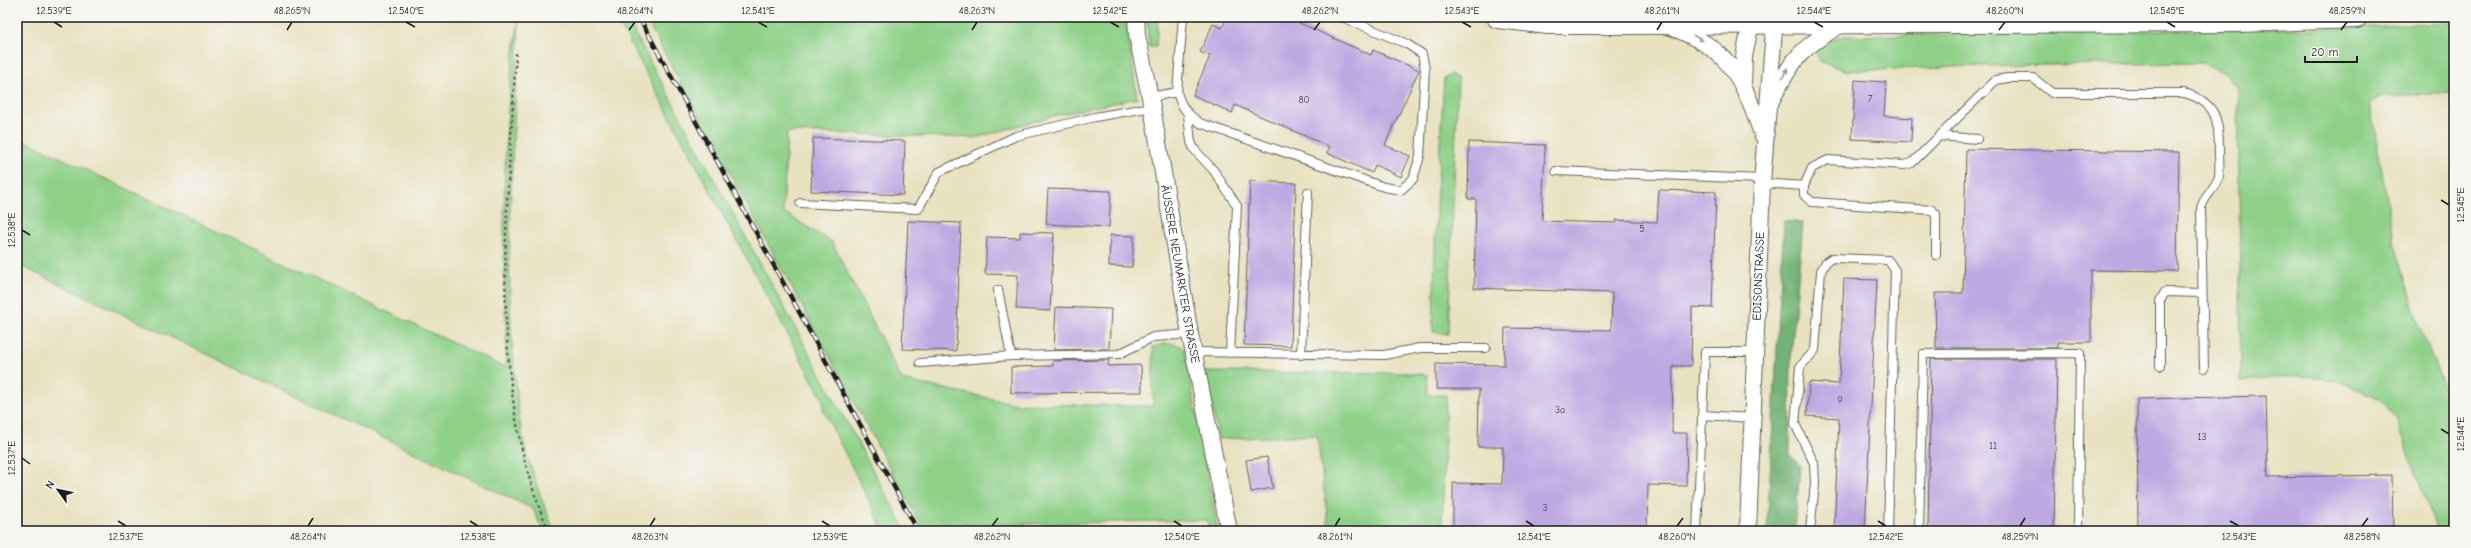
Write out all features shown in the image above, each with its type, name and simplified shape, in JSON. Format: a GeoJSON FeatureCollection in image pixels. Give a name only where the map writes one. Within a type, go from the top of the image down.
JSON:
{"type":"FeatureCollection","features":[{"type":"Feature","properties":{"kind":"main road"},"geometry":{"type":"LineString","coordinates":[[1498,17],[1548,23],[1663,23],[1752,20],[2240,21],[2356,17]]}},
{"type":"Feature","properties":{"kind":"street","name":"ÄUSSERE NEUMARKTER STRASSE"},"geometry":{"type":"LineString","coordinates":[[1136,17],[1137,35],[1151,102],[1193,352],[1229,531]]}},
{"type":"Feature","properties":{"kind":"street"},"geometry":{"type":"LineString","coordinates":[[1742,84],[1744,56],[1752,20]]}},
{"type":"Feature","properties":{"kind":"street","name":"EDISONSTRASSE"},"geometry":{"type":"LineString","coordinates":[[1748,531],[1762,181],[1774,20]]}},
{"type":"Feature","properties":{"kind":"street"},"geometry":{"type":"LineString","coordinates":[[1767,108],[1789,66],[1814,40],[1861,20]]}},
{"type":"Feature","properties":{"kind":"street"},"geometry":{"type":"LineString","coordinates":[[1663,23],[1696,37],[1719,51],[1734,68],[1765,142]]}},
{"type":"Feature","properties":{"kind":"lane"},"geometry":{"type":"LineString","coordinates":[[1183,17],[1177,92],[1180,103],[1188,115],[1200,123],[1384,187],[1401,190],[1413,179],[1420,156],[1425,69],[1422,54],[1407,44],[1342,17]]}},
{"type":"Feature","properties":{"kind":"lane"},"geometry":{"type":"LineString","coordinates":[[1936,255],[1936,214],[1932,210],[1812,202],[1807,200],[1804,195],[1804,186],[1812,168],[1828,160],[1904,164],[1912,163],[1987,87],[1996,80],[2008,78],[2033,78],[2052,93],[2184,93],[2197,96],[2211,109],[2217,119],[2219,129],[2219,175],[2203,200],[2201,208],[2204,368]]}},
{"type":"Feature","properties":{"kind":"lane"},"geometry":{"type":"LineString","coordinates":[[800,203],[918,209],[939,172],[1016,136],[1151,102],[1177,92]]}},
{"type":"Feature","properties":{"kind":"lane"},"geometry":{"type":"LineString","coordinates":[[1188,115],[1191,142],[1194,149],[1214,171],[1237,206],[1230,353]]}},
{"type":"Feature","properties":{"kind":"lane"},"geometry":{"type":"LineString","coordinates":[[1939,136],[1977,139]]}},
{"type":"Feature","properties":{"kind":"lane"},"geometry":{"type":"LineString","coordinates":[[1556,171],[1762,181],[1804,186]]}},
{"type":"Feature","properties":{"kind":"lane"},"geometry":{"type":"LineString","coordinates":[[1301,355],[1308,192]]}},
{"type":"Feature","properties":{"kind":"lane"},"geometry":{"type":"LineString","coordinates":[[1810,531],[1815,484],[1814,463],[1795,424],[1800,366],[1815,350],[1821,271],[1826,262],[1832,258],[1888,260],[1895,270],[1888,531]]}},
{"type":"Feature","properties":{"kind":"lane"},"geometry":{"type":"LineString","coordinates":[[998,290],[1011,356]]}},
{"type":"Feature","properties":{"kind":"lane"},"geometry":{"type":"LineString","coordinates":[[2160,366],[2160,301],[2162,295],[2165,292],[2202,293]]}},
{"type":"Feature","properties":{"kind":"lane"},"geometry":{"type":"LineString","coordinates":[[920,363],[1011,356],[1119,354],[1153,337],[1190,334]]}},
{"type":"Feature","properties":{"kind":"lane"},"geometry":{"type":"LineString","coordinates":[[1193,352],[1301,355],[1384,355],[1420,348],[1486,348]]}},
{"type":"Feature","properties":{"kind":"lane"},"geometry":{"type":"LineString","coordinates":[[1697,531],[1705,352],[1754,352]]}},
{"type":"Feature","properties":{"kind":"lane"},"geometry":{"type":"LineString","coordinates":[[1919,531],[1923,354],[2080,353],[2078,531]]}},
{"type":"Feature","properties":{"kind":"lane"},"geometry":{"type":"LineString","coordinates":[[1702,415],[1752,418]]}},
{"type":"Feature","properties":{"kind":"path"},"geometry":{"type":"LineString","coordinates":[[516,53],[506,233],[511,386],[524,460],[549,531]]}},
{"type":"Feature","properties":{"kind":"green space"},"geometry":{"type":"Polygon","coordinates":[[[616,17],[626,17],[906,531],[884,531],[823,409],[823,400],[616,17]]]}},
{"type":"Feature","properties":{"kind":"green space"},"geometry":{"type":"Polygon","coordinates":[[[645,17],[1126,17],[1137,98],[1053,116],[975,138],[787,132],[783,212],[832,242],[902,380],[1017,404],[1153,406],[1153,347],[1170,343],[1178,345],[1185,351],[1218,531],[1209,531],[1207,520],[935,526],[934,531],[924,531],[645,17]]]}},
{"type":"Feature","properties":{"kind":"green space"},"geometry":{"type":"Polygon","coordinates":[[[1147,17],[1158,17],[1156,47],[1149,47],[1147,17]]]}},
{"type":"Feature","properties":{"kind":"green space"},"geometry":{"type":"Polygon","coordinates":[[[519,19],[511,193],[511,324],[514,367],[523,439],[537,486],[554,531],[543,531],[533,509],[17,264],[17,137],[506,368],[504,198],[506,138],[514,48],[519,19]]]}},
{"type":"Feature","properties":{"kind":"green space"},"geometry":{"type":"Polygon","coordinates":[[[2454,23],[2454,93],[2383,96],[2370,104],[2394,240],[2416,317],[2442,382],[2454,425],[2454,531],[2437,531],[2395,416],[2379,398],[2338,381],[2299,376],[2241,381],[2238,89],[2223,72],[2202,63],[1976,66],[1847,71],[1820,61],[1815,50],[1829,40],[1844,36],[2336,28],[2454,23]]]}},
{"type":"Feature","properties":{"kind":"green space"},"geometry":{"type":"Polygon","coordinates":[[[1451,74],[1458,79],[1448,334],[1433,332],[1436,208],[1444,78],[1451,74]]]}},
{"type":"Feature","properties":{"kind":"green space"},"geometry":{"type":"Polygon","coordinates":[[[1784,221],[1803,223],[1791,358],[1790,455],[1800,466],[1795,531],[1767,531],[1784,221]]]}},
{"type":"Feature","properties":{"kind":"green space"},"geometry":{"type":"Polygon","coordinates":[[[1204,372],[1411,373],[1427,375],[1427,395],[1446,395],[1442,531],[1307,531],[1329,529],[1317,435],[1219,439],[1204,372]]]}},
{"type":"Feature","properties":{"kind":"building"},"geometry":{"type":"Polygon","coordinates":[[[1227,17],[1286,17],[1371,55],[1373,50],[1419,70],[1385,145],[1410,156],[1401,177],[1375,165],[1372,173],[1327,153],[1330,147],[1235,105],[1232,113],[1193,95],[1210,56],[1200,52],[1213,24],[1222,28],[1227,17]]]}},
{"type":"Feature","properties":{"kind":"building"},"geometry":{"type":"Polygon","coordinates":[[[1855,80],[1886,82],[1884,116],[1912,118],[1911,142],[1852,139],[1855,80]]]}},
{"type":"Feature","properties":{"kind":"building"},"geometry":{"type":"Polygon","coordinates":[[[813,138],[905,141],[903,195],[811,191],[813,138]]]}},
{"type":"Feature","properties":{"kind":"building"},"geometry":{"type":"Polygon","coordinates":[[[1469,142],[1545,145],[1542,221],[1617,223],[1616,220],[1657,222],[1659,190],[1716,192],[1712,308],[1692,307],[1691,366],[1673,366],[1672,433],[1687,433],[1686,486],[1648,485],[1647,531],[1453,531],[1453,483],[1502,484],[1503,447],[1478,447],[1479,389],[1436,389],[1436,364],[1504,365],[1505,328],[1611,330],[1612,293],[1474,288],[1476,199],[1468,199],[1469,142]]]}},
{"type":"Feature","properties":{"kind":"building"},"geometry":{"type":"Polygon","coordinates":[[[1966,149],[2179,152],[2177,271],[2091,270],[2091,342],[2058,342],[2058,348],[1936,348],[1935,293],[1963,293],[1966,149]]]}},
{"type":"Feature","properties":{"kind":"building"},"geometry":{"type":"Polygon","coordinates":[[[1250,181],[1296,183],[1291,346],[1244,345],[1250,181]]]}},
{"type":"Feature","properties":{"kind":"building"},"geometry":{"type":"Polygon","coordinates":[[[1048,189],[1111,191],[1109,227],[1046,224],[1048,189]]]}},
{"type":"Feature","properties":{"kind":"building"},"geometry":{"type":"Polygon","coordinates":[[[908,221],[961,223],[956,351],[902,349],[908,221]]]}},
{"type":"Feature","properties":{"kind":"building"},"geometry":{"type":"Polygon","coordinates":[[[1020,232],[1054,233],[1050,311],[1016,309],[1018,275],[985,274],[987,237],[1020,238],[1020,232]]]}},
{"type":"Feature","properties":{"kind":"building"},"geometry":{"type":"Polygon","coordinates":[[[1110,235],[1134,236],[1132,267],[1109,266],[1110,235]]]}},
{"type":"Feature","properties":{"kind":"building"},"geometry":{"type":"Polygon","coordinates":[[[1844,279],[1877,280],[1865,531],[1834,531],[1839,418],[1807,416],[1809,382],[1839,384],[1844,279]]]}},
{"type":"Feature","properties":{"kind":"building"},"geometry":{"type":"Polygon","coordinates":[[[1056,307],[1111,309],[1109,349],[1054,350],[1056,307]]]}},
{"type":"Feature","properties":{"kind":"building"},"geometry":{"type":"Polygon","coordinates":[[[1931,359],[2057,359],[2054,531],[1928,531],[1931,359]]]}},
{"type":"Feature","properties":{"kind":"building"},"geometry":{"type":"Polygon","coordinates":[[[1109,360],[1108,366],[1141,365],[1142,392],[1011,393],[1011,367],[1053,366],[1053,361],[1109,360]]]}},
{"type":"Feature","properties":{"kind":"building"},"geometry":{"type":"Polygon","coordinates":[[[2266,396],[2268,477],[2392,475],[2393,531],[2138,531],[2137,399],[2266,396]]]}},
{"type":"Feature","properties":{"kind":"building"},"geometry":{"type":"Polygon","coordinates":[[[1267,457],[1273,488],[1251,492],[1246,460],[1267,457]]]}},
{"type":"Feature","properties":{"kind":"railway"},"geometry":{"type":"LineString","coordinates":[[639,17],[918,531]]}}]}
